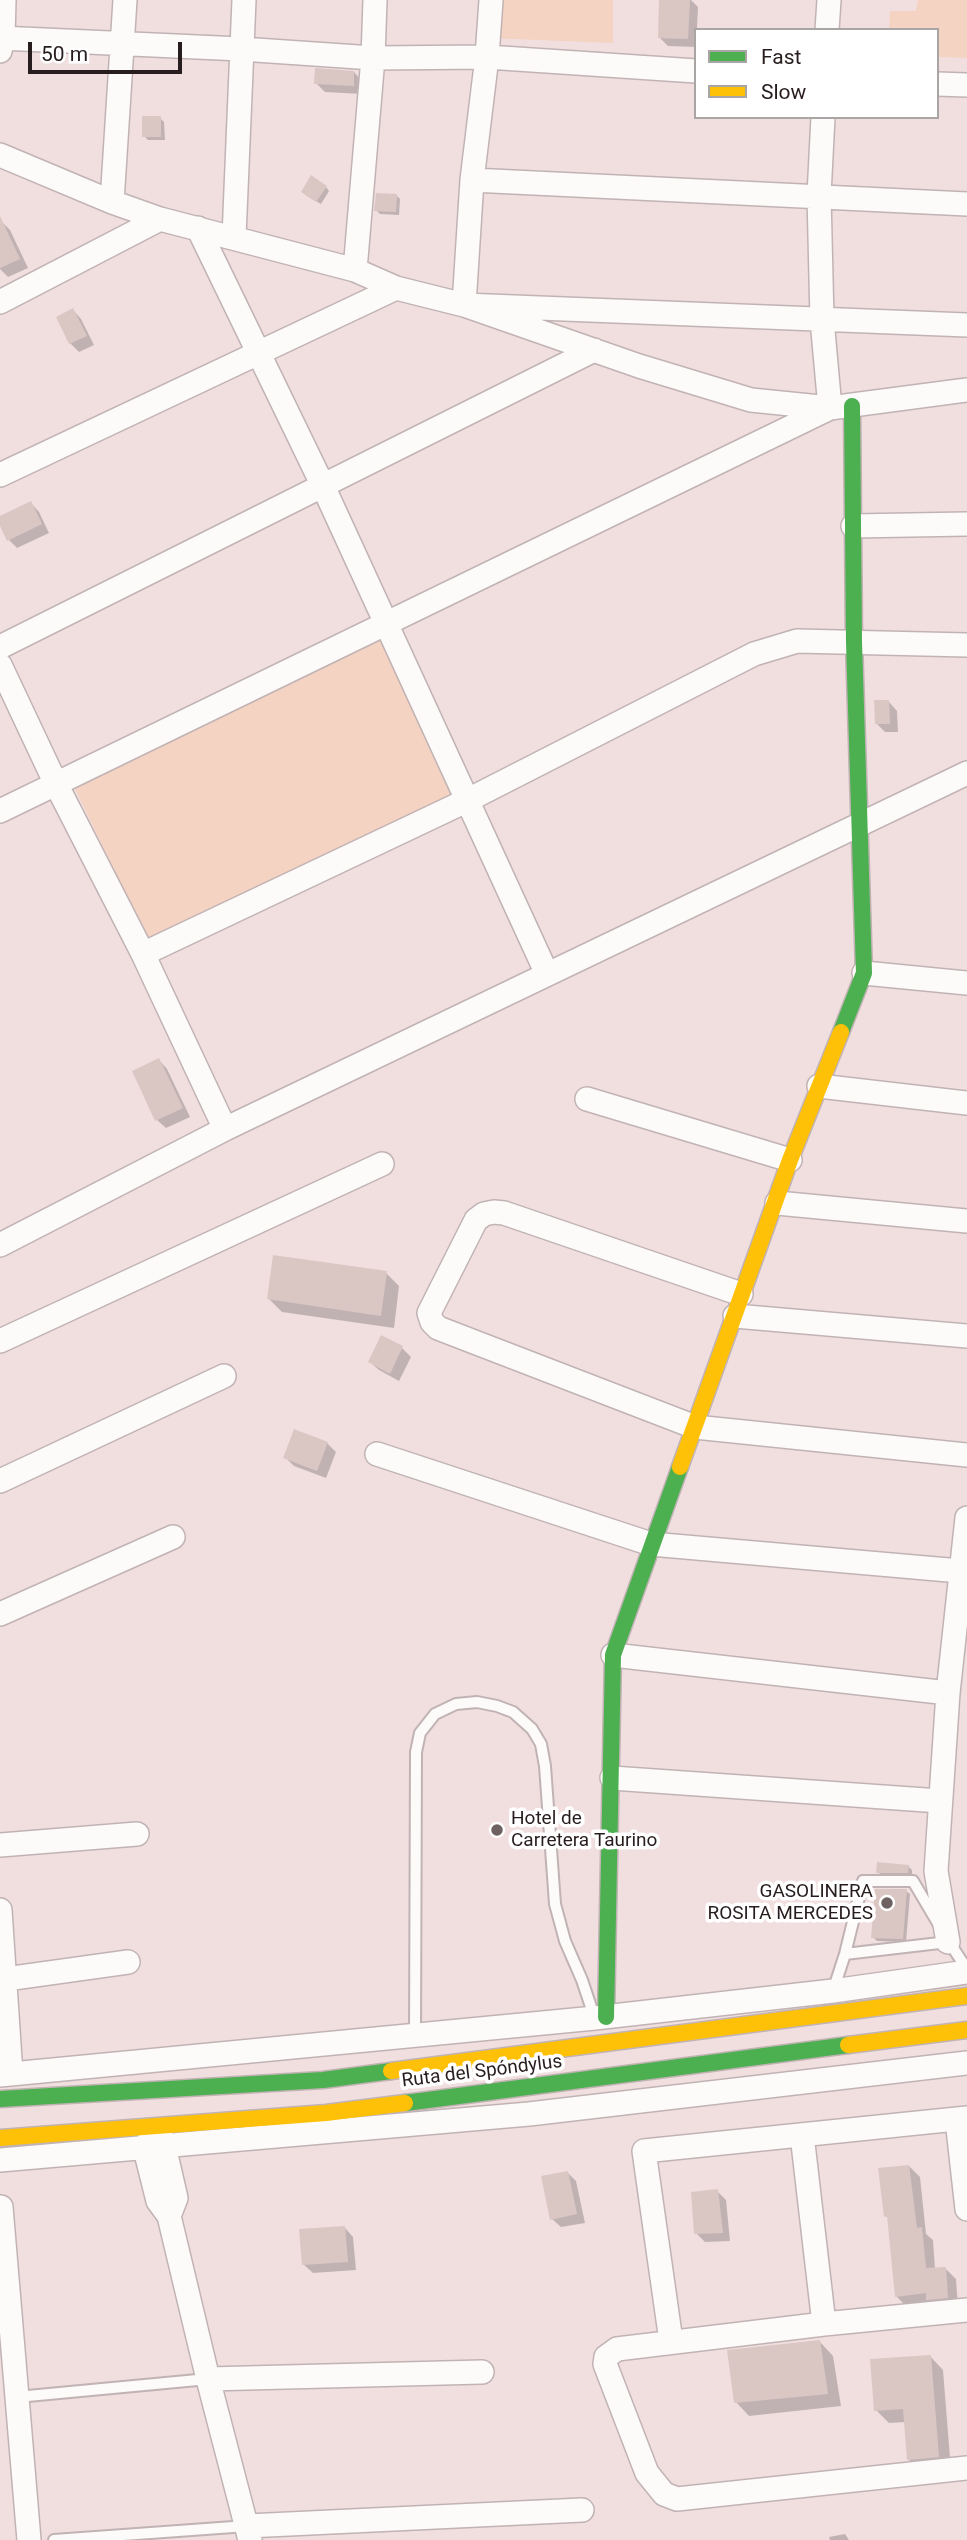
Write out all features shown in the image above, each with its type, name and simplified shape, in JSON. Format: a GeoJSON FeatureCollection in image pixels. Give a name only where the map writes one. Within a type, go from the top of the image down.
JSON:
{"type":"FeatureCollection","features":[{"type":"Feature","properties":{"kind":"main road"},"geometry":{"type":"LineString","coordinates":[[601,2017],[612,1778],[613,1655],[790,1160],[864,973],[853,526],[841,407]]}},
{"type":"Feature","properties":{"kind":"main road","name":"Ruta del Spóndylus"},"geometry":{"type":"LineString","coordinates":[[0,2099],[323,2080],[967,1996]]}},
{"type":"Feature","properties":{"kind":"main road","name":"Ruta del Spóndylus"},"geometry":{"type":"LineString","coordinates":[[0,2138],[155,2140],[326,2113],[967,2031]]}},
{"type":"Feature","properties":{"kind":"street"},"geometry":{"type":"LineString","coordinates":[[4,0],[1,42],[122,43],[373,58],[487,57],[694,71]]}},
{"type":"Feature","properties":{"kind":"street"},"geometry":{"type":"LineString","coordinates":[[113,202],[125,0]]}},
{"type":"Feature","properties":{"kind":"street"},"geometry":{"type":"LineString","coordinates":[[234,237],[244,0]]}},
{"type":"Feature","properties":{"kind":"street"},"geometry":{"type":"LineString","coordinates":[[355,270],[373,58],[375,0]]}},
{"type":"Feature","properties":{"kind":"street"},"geometry":{"type":"LineString","coordinates":[[464,305],[472,180],[491,0]]}},
{"type":"Feature","properties":{"kind":"street"},"geometry":{"type":"LineString","coordinates":[[827,28],[829,0]]}},
{"type":"Feature","properties":{"kind":"street"},"geometry":{"type":"LineString","coordinates":[[939,84],[967,85]]}},
{"type":"Feature","properties":{"kind":"street"},"geometry":{"type":"LineString","coordinates":[[822,119],[819,195],[822,320],[841,407]]}},
{"type":"Feature","properties":{"kind":"street"},"geometry":{"type":"LineString","coordinates":[[0,155],[160,219],[355,270],[396,288],[464,305],[639,366],[751,400],[841,407],[967,390]]}},
{"type":"Feature","properties":{"kind":"street"},"geometry":{"type":"LineString","coordinates":[[472,180],[967,204]]}},
{"type":"Feature","properties":{"kind":"street"},"geometry":{"type":"LineString","coordinates":[[0,302],[160,219]]}},
{"type":"Feature","properties":{"kind":"street"},"geometry":{"type":"LineString","coordinates":[[198,228],[323,486],[547,974]]}},
{"type":"Feature","properties":{"kind":"street"},"geometry":{"type":"LineString","coordinates":[[0,475],[396,288]]}},
{"type":"Feature","properties":{"kind":"street"},"geometry":{"type":"LineString","coordinates":[[464,305],[967,325]]}},
{"type":"Feature","properties":{"kind":"street"},"geometry":{"type":"LineString","coordinates":[[0,647],[594,349]]}},
{"type":"Feature","properties":{"kind":"street"},"geometry":{"type":"LineString","coordinates":[[0,811],[841,407]]}},
{"type":"Feature","properties":{"kind":"street"},"geometry":{"type":"LineString","coordinates":[[853,526],[967,524]]}},
{"type":"Feature","properties":{"kind":"street"},"geometry":{"type":"LineString","coordinates":[[143,954],[468,800],[754,654],[797,640],[967,645]]}},
{"type":"Feature","properties":{"kind":"street"},"geometry":{"type":"LineString","coordinates":[[0,665],[56,784],[143,954],[225,1129]]}},
{"type":"Feature","properties":{"kind":"street"},"geometry":{"type":"LineString","coordinates":[[0,1245],[225,1129],[967,773]]}},
{"type":"Feature","properties":{"kind":"street"},"geometry":{"type":"LineString","coordinates":[[864,973],[967,982]]}},
{"type":"Feature","properties":{"kind":"street"},"geometry":{"type":"LineString","coordinates":[[819,1086],[967,1103]]}},
{"type":"Feature","properties":{"kind":"street"},"geometry":{"type":"LineString","coordinates":[[587,1099],[790,1160]]}},
{"type":"Feature","properties":{"kind":"street"},"geometry":{"type":"LineString","coordinates":[[0,1341],[382,1164]]}},
{"type":"Feature","properties":{"kind":"street"},"geometry":{"type":"LineString","coordinates":[[776,1203],[967,1221]]}},
{"type":"Feature","properties":{"kind":"street"},"geometry":{"type":"LineString","coordinates":[[741,1294],[504,1213],[494,1212],[484,1214],[476,1220],[429,1313],[438,1328],[695,1427],[967,1455]]}},
{"type":"Feature","properties":{"kind":"street"},"geometry":{"type":"LineString","coordinates":[[735,1316],[967,1336]]}},
{"type":"Feature","properties":{"kind":"street"},"geometry":{"type":"LineString","coordinates":[[0,1480],[224,1376]]}},
{"type":"Feature","properties":{"kind":"street"},"geometry":{"type":"LineString","coordinates":[[377,1454],[651,1544],[960,1571]]}},
{"type":"Feature","properties":{"kind":"street"},"geometry":{"type":"LineString","coordinates":[[948,1942],[936,1871],[948,1693],[967,1518]]}},
{"type":"Feature","properties":{"kind":"street"},"geometry":{"type":"LineString","coordinates":[[0,1614],[173,1537]]}},
{"type":"Feature","properties":{"kind":"street"},"geometry":{"type":"LineString","coordinates":[[613,1655],[948,1693]]}},
{"type":"Feature","properties":{"kind":"street"},"geometry":{"type":"LineString","coordinates":[[612,1778],[940,1801]]}},
{"type":"Feature","properties":{"kind":"street"},"geometry":{"type":"LineString","coordinates":[[0,1845],[137,1834]]}},
{"type":"Feature","properties":{"kind":"street"},"geometry":{"type":"LineString","coordinates":[[0,1910],[6,1979],[6,2075],[601,2017],[832,1991],[967,1970]]}},
{"type":"Feature","properties":{"kind":"street"},"geometry":{"type":"LineString","coordinates":[[6,1979],[128,1962]]}},
{"type":"Feature","properties":{"kind":"street"},"geometry":{"type":"LineString","coordinates":[[832,1991],[837,2048]]}},
{"type":"Feature","properties":{"kind":"street"},"geometry":{"type":"LineString","coordinates":[[152,2062],[155,2140],[176,2198],[169,2216],[249,2533],[582,2510]]}},
{"type":"Feature","properties":{"kind":"street"},"geometry":{"type":"LineString","coordinates":[[0,2160],[155,2140],[529,2114],[967,2063]]}},
{"type":"Feature","properties":{"kind":"street"},"geometry":{"type":"LineString","coordinates":[[671,2341],[644,2151],[962,2119],[967,2209]]}},
{"type":"Feature","properties":{"kind":"street"},"geometry":{"type":"LineString","coordinates":[[802,2135],[824,2324]]}},
{"type":"Feature","properties":{"kind":"street"},"geometry":{"type":"LineString","coordinates":[[1,2207],[29,2540]]}},
{"type":"Feature","properties":{"kind":"street"},"geometry":{"type":"LineString","coordinates":[[967,2310],[617,2349],[606,2357],[605,2364],[647,2473],[664,2494],[677,2499],[967,2468]]}},
{"type":"Feature","properties":{"kind":"street"},"geometry":{"type":"LineString","coordinates":[[208,2379],[482,2372]]}},
{"type":"Feature","properties":{"kind":"lane"},"geometry":{"type":"LineString","coordinates":[[415,2036],[416,1752],[420,1733],[435,1714],[456,1704],[477,1702],[513,1712],[532,1729],[541,1744],[555,1904],[565,1941],[601,2017]]}},
{"type":"Feature","properties":{"kind":"lane"},"geometry":{"type":"LineString","coordinates":[[832,1991],[845,1954],[863,1881],[913,1881],[967,1970]]}},
{"type":"Feature","properties":{"kind":"lane"},"geometry":{"type":"LineString","coordinates":[[845,1954],[948,1942]]}},
{"type":"Feature","properties":{"kind":"lane"},"geometry":{"type":"LineString","coordinates":[[17,2397],[208,2379]]}},
{"type":"Feature","properties":{"kind":"lane"},"geometry":{"type":"LineString","coordinates":[[54,2540],[249,2533]]}},
{"type":"Feature","properties":{"kind":"shaded area"},"geometry":{"type":"Polygon","coordinates":[[[491,0],[613,0],[613,43],[487,38],[491,0]]]}},
{"type":"Feature","properties":{"kind":"shaded area"},"geometry":{"type":"Polygon","coordinates":[[[918,0],[967,0],[967,58],[939,57],[939,28],[889,28],[890,11],[916,11],[918,0]]]}},
{"type":"Feature","properties":{"kind":"shaded area"},"geometry":{"type":"Polygon","coordinates":[[[385,638],[456,796],[149,941],[71,781],[306,669],[385,638]]]}},
{"type":"Feature","properties":{"kind":"building"},"geometry":{"type":"Polygon","coordinates":[[[659,0],[690,0],[688,39],[658,38],[659,0]]]}},
{"type":"Feature","properties":{"kind":"building"},"geometry":{"type":"Polygon","coordinates":[[[315,68],[354,71],[354,86],[314,84],[315,68]]]}},
{"type":"Feature","properties":{"kind":"building"},"geometry":{"type":"Polygon","coordinates":[[[142,116],[161,116],[161,137],[142,137],[142,116]]]}},
{"type":"Feature","properties":{"kind":"building"},"geometry":{"type":"Polygon","coordinates":[[[311,175],[327,186],[316,202],[301,192],[311,175]]]}},
{"type":"Feature","properties":{"kind":"building"},"geometry":{"type":"Polygon","coordinates":[[[376,193],[397,194],[396,212],[374,211],[376,193]]]}},
{"type":"Feature","properties":{"kind":"building"},"geometry":{"type":"Polygon","coordinates":[[[0,216],[20,259],[0,268],[0,216]]]}},
{"type":"Feature","properties":{"kind":"building"},"geometry":{"type":"Polygon","coordinates":[[[73,308],[87,336],[69,344],[56,317],[73,308]]]}},
{"type":"Feature","properties":{"kind":"building"},"geometry":{"type":"Polygon","coordinates":[[[31,501],[42,524],[7,541],[0,526],[0,516],[31,501]]]}},
{"type":"Feature","properties":{"kind":"building"},"geometry":{"type":"Polygon","coordinates":[[[874,700],[889,700],[890,724],[875,724],[874,700]]]}},
{"type":"Feature","properties":{"kind":"building"},"geometry":{"type":"Polygon","coordinates":[[[159,1058],[183,1108],[155,1121],[132,1071],[159,1058]]]}},
{"type":"Feature","properties":{"kind":"building"},"geometry":{"type":"Polygon","coordinates":[[[273,1255],[387,1271],[381,1316],[267,1299],[273,1255]]]}},
{"type":"Feature","properties":{"kind":"building"},"geometry":{"type":"Polygon","coordinates":[[[381,1335],[403,1346],[390,1374],[368,1362],[381,1335]]]}},
{"type":"Feature","properties":{"kind":"building"},"geometry":{"type":"Polygon","coordinates":[[[294,1429],[328,1442],[317,1471],[283,1458],[294,1429]]]}},
{"type":"Feature","properties":{"kind":"building"},"geometry":{"type":"Polygon","coordinates":[[[877,1862],[909,1865],[908,1873],[876,1873],[877,1862]]]}},
{"type":"Feature","properties":{"kind":"building"},"geometry":{"type":"Polygon","coordinates":[[[875,1889],[907,1889],[903,1939],[871,1938],[875,1889]]]}},
{"type":"Feature","properties":{"kind":"building"},"geometry":{"type":"Polygon","coordinates":[[[909,2165],[917,2228],[922,2227],[926,2268],[946,2267],[948,2298],[926,2300],[926,2293],[895,2297],[887,2216],[884,2217],[878,2168],[909,2165]]]}},
{"type":"Feature","properties":{"kind":"building"},"geometry":{"type":"Polygon","coordinates":[[[568,2171],[577,2214],[550,2220],[541,2176],[568,2171]]]}},
{"type":"Feature","properties":{"kind":"building"},"geometry":{"type":"Polygon","coordinates":[[[718,2189],[723,2233],[694,2234],[691,2192],[718,2189]]]}},
{"type":"Feature","properties":{"kind":"building"},"geometry":{"type":"Polygon","coordinates":[[[345,2226],[348,2262],[302,2265],[299,2229],[345,2226]]]}},
{"type":"Feature","properties":{"kind":"building"},"geometry":{"type":"Polygon","coordinates":[[[820,2340],[828,2394],[734,2403],[727,2350],[820,2340]]]}},
{"type":"Feature","properties":{"kind":"building"},"geometry":{"type":"Polygon","coordinates":[[[931,2355],[939,2457],[907,2460],[903,2409],[874,2411],[870,2359],[931,2355]]]}},
{"type":"Feature","properties":{"kind":"traffic: fast"},"geometry":{"type":"LineString","coordinates":[[841,1032],[864,973],[854,642],[852,406]]}},
{"type":"Feature","properties":{"kind":"traffic: fast"},"geometry":{"type":"LineString","coordinates":[[606,2017],[613,1655],[680,1467]]}},
{"type":"Feature","properties":{"kind":"traffic: fast"},"geometry":{"type":"LineString","coordinates":[[405,2103],[848,2045]]}},
{"type":"Feature","properties":{"kind":"traffic: fast"},"geometry":{"type":"LineString","coordinates":[[0,2099],[323,2080],[391,2071]]}},
{"type":"Feature","properties":{"kind":"traffic: slow"},"geometry":{"type":"LineString","coordinates":[[680,1467],[790,1160],[841,1032]]}},
{"type":"Feature","properties":{"kind":"traffic: slow"},"geometry":{"type":"LineString","coordinates":[[391,2071],[967,1996]]}},
{"type":"Feature","properties":{"kind":"traffic: slow"},"geometry":{"type":"LineString","coordinates":[[848,2045],[967,2030]]}},
{"type":"Feature","properties":{"kind":"traffic: slow"},"geometry":{"type":"LineString","coordinates":[[0,2138],[326,2113],[405,2103]]}},
{"type":"Feature","properties":{"kind":"place","name":"Hotel de Carretera Taurino"},"geometry":{"type":"Point","coordinates":[497,1830]}},
{"type":"Feature","properties":{"kind":"place","name":"GASOLINERA ROSITA MERCEDES"},"geometry":{"type":"Point","coordinates":[887,1903]}}]}
